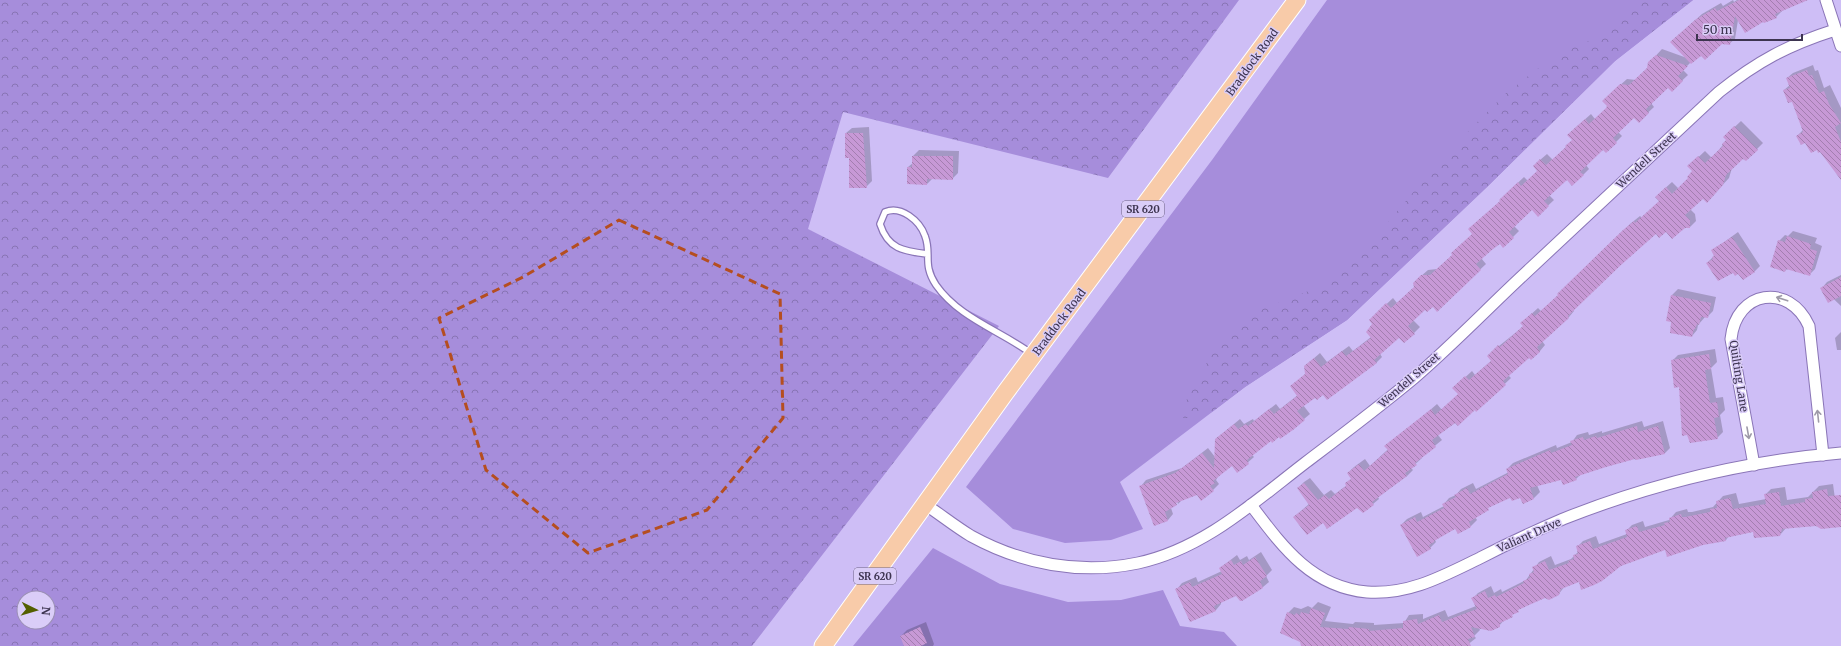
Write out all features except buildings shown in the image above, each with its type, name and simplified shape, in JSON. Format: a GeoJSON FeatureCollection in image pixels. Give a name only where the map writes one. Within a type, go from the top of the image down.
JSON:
{"type":"FeatureCollection","features":[{"type":"Feature","properties":{"kind":"main road","name":"Braddock Road"},"geometry":{"type":"LineString","coordinates":[[823,646],[1034,356],[1298,0]]}},
{"type":"Feature","properties":{"kind":"street"},"geometry":{"type":"LineString","coordinates":[[1826,0],[1841,46]]}},
{"type":"Feature","properties":{"kind":"street","name":"Wendell Street"},"geometry":{"type":"LineString","coordinates":[[926,505],[969,534],[995,548],[1022,558],[1052,565],[1084,568],[1125,565],[1165,556],[1192,544],[1216,530],[1251,505],[1416,376],[1719,92],[1747,69],[1773,54],[1801,41],[1836,30]]}},
{"type":"Feature","properties":{"kind":"street","name":"Quilting Lane"},"geometry":{"type":"LineString","coordinates":[[1754,465],[1731,339],[1732,327],[1743,308],[1753,301],[1765,297],[1782,299],[1796,306],[1804,315],[1809,326],[1823,455]]}},
{"type":"Feature","properties":{"kind":"street","name":"Valiant Drive"},"geometry":{"type":"LineString","coordinates":[[1251,505],[1292,557],[1323,579],[1343,587],[1365,592],[1385,592],[1407,590],[1429,583],[1517,539],[1563,519],[1610,502],[1665,485],[1754,465],[1841,453]]}},
{"type":"Feature","properties":{"kind":"lane"},"geometry":{"type":"LineString","coordinates":[[927,254],[904,250],[887,240],[880,224],[885,212],[890,210],[900,211],[918,223],[925,236],[927,254],[927,268],[936,286],[956,306],[971,317],[1010,339],[1034,356]]}},
{"type":"Feature","properties":{"kind":"highlighted area"},"geometry":{"type":"Polygon","coordinates":[[[619,220],[780,294],[783,418],[707,510],[588,553],[486,470],[439,318],[523,277],[619,220]]]}},
{"type":"Feature","properties":{"kind":"green space"},"geometry":{"type":"Polygon","coordinates":[[[0,0],[1239,0],[1108,178],[843,112],[808,229],[999,326],[752,646],[0,646],[0,0]]]}},
{"type":"Feature","properties":{"kind":"green space"},"geometry":{"type":"Polygon","coordinates":[[[1327,0],[1693,0],[1615,61],[1487,187],[1347,320],[1245,387],[1120,482],[1143,529],[1111,540],[1065,543],[1013,529],[966,487],[1212,160],[1327,0]]]}},
{"type":"Feature","properties":{"kind":"green space"},"geometry":{"type":"Polygon","coordinates":[[[1643,0],[1693,0],[1615,61],[1487,187],[1347,320],[1245,387],[1212,412],[1183,419],[1188,393],[1221,340],[1262,309],[1329,283],[1383,228],[1443,157],[1505,94],[1558,53],[1599,37],[1643,0]]]}},
{"type":"Feature","properties":{"kind":"green space"},"geometry":{"type":"Polygon","coordinates":[[[933,548],[1000,584],[1068,602],[1121,600],[1163,590],[1180,626],[1224,632],[1237,646],[853,646],[933,548]]]}}]}
